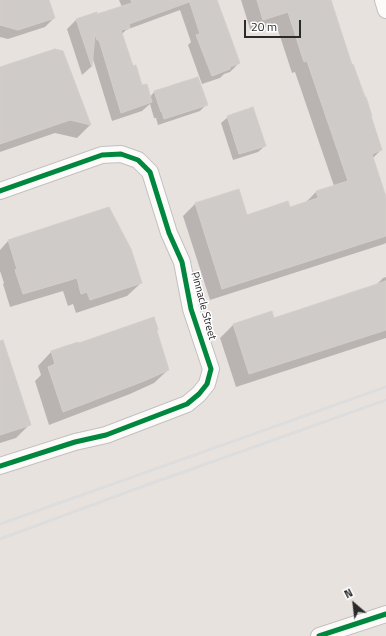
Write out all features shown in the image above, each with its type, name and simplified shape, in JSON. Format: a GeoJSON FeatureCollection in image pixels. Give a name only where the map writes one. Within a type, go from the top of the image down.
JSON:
{"type":"FeatureCollection","features":[{"type":"Feature","properties":{"kind":"street"},"geometry":{"type":"LineString","coordinates":[[382,0],[386,10]]}},
{"type":"Feature","properties":{"kind":"street","name":"Pinnacle Street"},"geometry":{"type":"LineString","coordinates":[[0,191],[102,155],[121,154],[138,160],[150,172],[169,233],[182,262],[192,309],[211,369],[207,384],[199,394],[187,404],[106,435],[75,442],[0,466]]}},
{"type":"Feature","properties":{"kind":"street"},"geometry":{"type":"LineString","coordinates":[[319,636],[386,614]]}},
{"type":"Feature","properties":{"kind":"building"},"geometry":{"type":"Polygon","coordinates":[[[0,0],[49,0],[55,18],[18,30],[0,25],[0,0]]]}},
{"type":"Feature","properties":{"kind":"building"},"geometry":{"type":"Polygon","coordinates":[[[131,0],[188,0],[189,2],[129,24],[130,28],[121,30],[133,66],[136,65],[142,85],[147,84],[152,102],[121,113],[99,40],[97,40],[95,34],[92,67],[76,19],[132,3],[131,0]]]}},
{"type":"Feature","properties":{"kind":"building"},"geometry":{"type":"Polygon","coordinates":[[[189,0],[217,0],[240,63],[230,67],[230,69],[212,76],[196,35],[200,34],[189,0]]]}},
{"type":"Feature","properties":{"kind":"building"},"geometry":{"type":"Polygon","coordinates":[[[257,0],[331,0],[352,65],[353,64],[366,97],[382,150],[372,154],[386,197],[386,236],[222,289],[195,203],[239,189],[247,215],[288,201],[290,207],[318,198],[316,191],[348,181],[307,61],[304,62],[288,12],[263,20],[257,0]]]}},
{"type":"Feature","properties":{"kind":"building"},"geometry":{"type":"Polygon","coordinates":[[[55,49],[63,51],[91,125],[70,120],[0,144],[0,67],[55,49]]]}},
{"type":"Feature","properties":{"kind":"building"},"geometry":{"type":"Polygon","coordinates":[[[198,77],[208,105],[164,119],[154,91],[198,77]]]}},
{"type":"Feature","properties":{"kind":"building"},"geometry":{"type":"Polygon","coordinates":[[[253,107],[266,146],[239,154],[227,116],[253,107]]]}},
{"type":"Feature","properties":{"kind":"building"},"geometry":{"type":"Polygon","coordinates":[[[109,207],[131,249],[142,283],[90,300],[87,292],[81,294],[77,278],[23,294],[15,270],[17,269],[8,240],[109,207]]]}},
{"type":"Feature","properties":{"kind":"building"},"geometry":{"type":"Polygon","coordinates":[[[386,281],[386,330],[249,374],[233,324],[272,311],[274,318],[386,281]]]}},
{"type":"Feature","properties":{"kind":"building"},"geometry":{"type":"Polygon","coordinates":[[[154,317],[169,370],[63,412],[48,367],[55,364],[51,351],[154,317]]]}},
{"type":"Feature","properties":{"kind":"building"},"geometry":{"type":"Polygon","coordinates":[[[3,340],[31,425],[0,435],[0,341],[3,340]]]}},
{"type":"Feature","properties":{"kind":"railway"},"geometry":{"type":"LineString","coordinates":[[0,524],[386,387]]}},
{"type":"Feature","properties":{"kind":"railway"},"geometry":{"type":"LineString","coordinates":[[0,539],[386,400]]}},
{"type":"Feature","properties":{"kind":"cycle path"},"geometry":{"type":"LineString","coordinates":[[0,191],[102,155],[121,154],[138,160],[150,172],[169,233],[182,262],[191,309],[211,369],[207,384],[199,394],[187,404],[106,435],[75,442],[0,466]]}},
{"type":"Feature","properties":{"kind":"cycle path"},"geometry":{"type":"LineString","coordinates":[[319,636],[386,614]]}}]}
